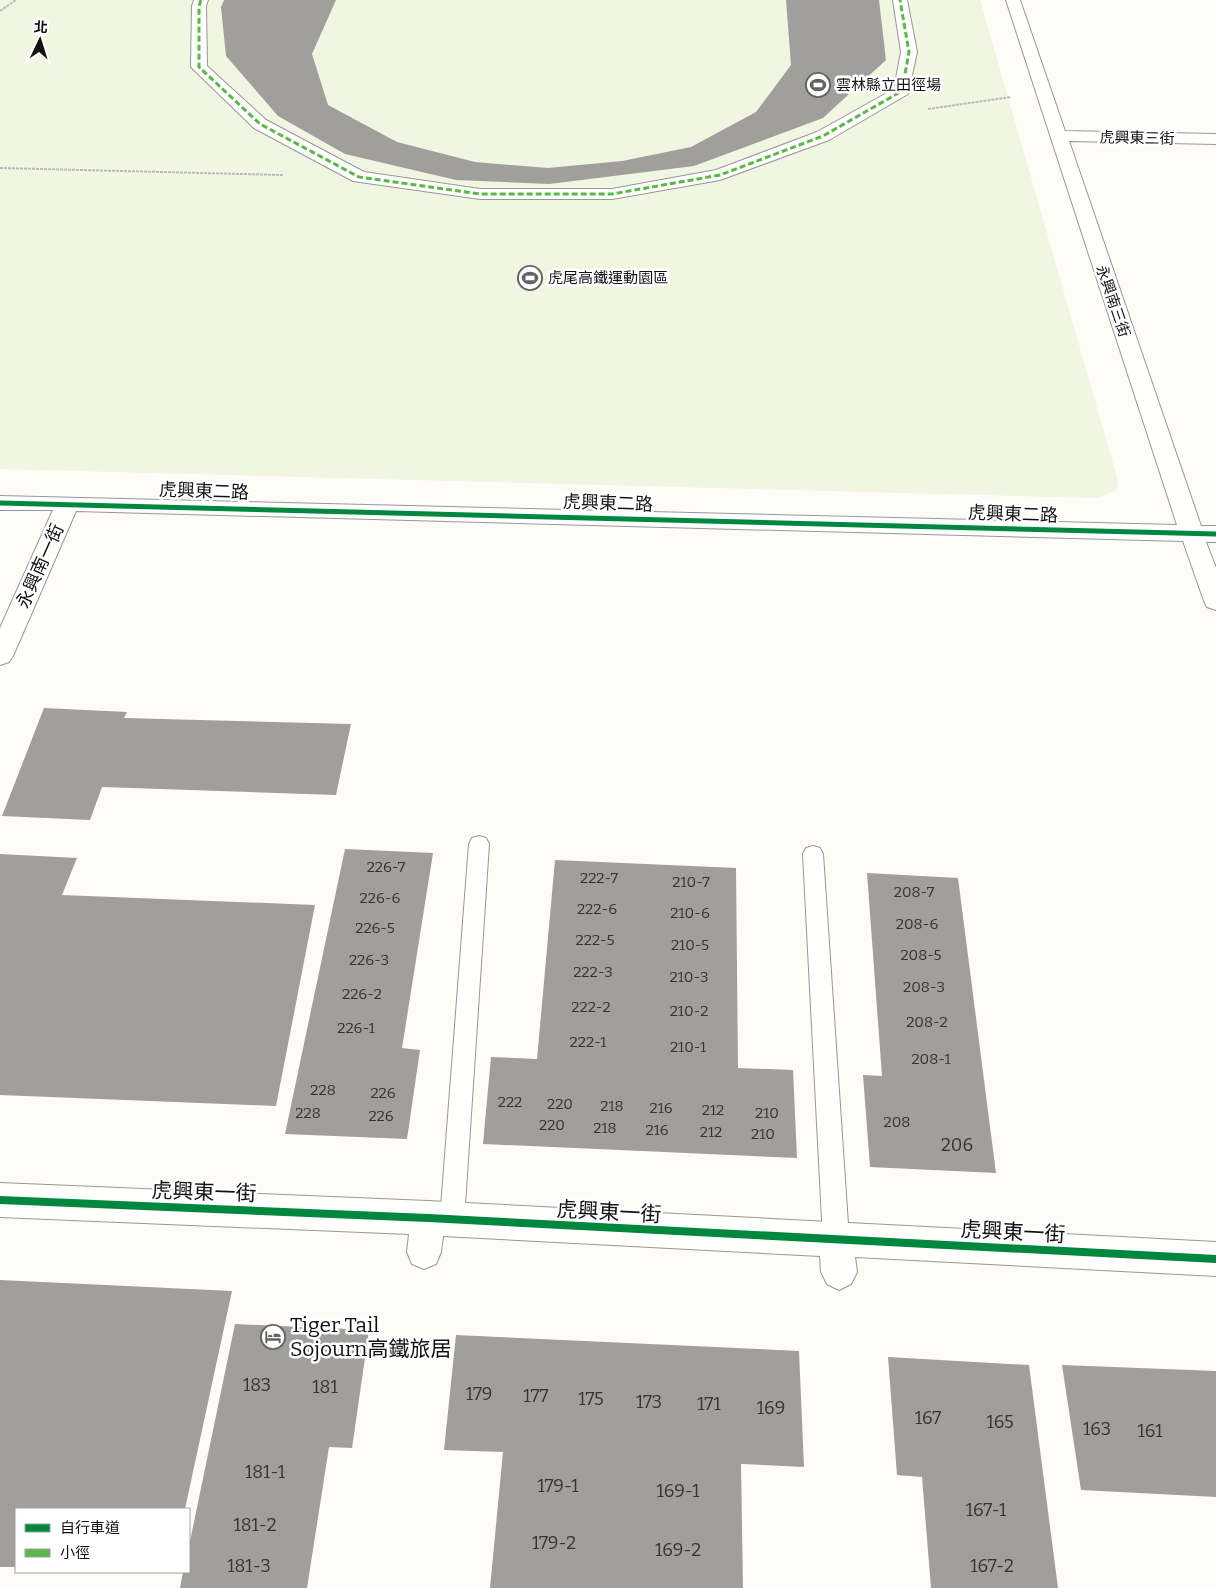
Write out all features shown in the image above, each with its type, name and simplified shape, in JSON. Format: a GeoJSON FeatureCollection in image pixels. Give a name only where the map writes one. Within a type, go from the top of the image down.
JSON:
{"type":"FeatureCollection","features":[{"type":"Feature","properties":{"kind":"street"},"geometry":{"type":"LineString","coordinates":[[201,0],[198,6],[199,67],[260,124],[359,177],[480,194],[621,192],[720,175],[823,136],[902,91],[909,52],[900,0]]}},
{"type":"Feature","properties":{"kind":"street","name":"永興南三街"},"geometry":{"type":"LineString","coordinates":[[1013,0],[1216,601]]}},
{"type":"Feature","properties":{"kind":"street","name":"虎興東三街"},"geometry":{"type":"LineString","coordinates":[[1058,136],[1216,139]]}},
{"type":"Feature","properties":{"kind":"street","name":"虎興東二路"},"geometry":{"type":"LineString","coordinates":[[0,502],[68,502],[1216,534]]}},
{"type":"Feature","properties":{"kind":"street","name":"永興南一街"},"geometry":{"type":"LineString","coordinates":[[0,656],[68,502]]}},
{"type":"Feature","properties":{"kind":"street","name":"虎興東一街"},"geometry":{"type":"LineString","coordinates":[[0,1200],[440,1219],[837,1256],[1216,1258]]}},
{"type":"Feature","properties":{"kind":"street"},"geometry":{"type":"LineString","coordinates":[[424,1252],[440,1219]]}},
{"type":"Feature","properties":{"kind":"lane"},"geometry":{"type":"LineString","coordinates":[[440,1219],[479,844]]}},
{"type":"Feature","properties":{"kind":"lane"},"geometry":{"type":"LineString","coordinates":[[813,854],[837,1256]]}},
{"type":"Feature","properties":{"kind":"path"},"geometry":{"type":"LineString","coordinates":[[0,11],[16,0]]}},
{"type":"Feature","properties":{"kind":"path"},"geometry":{"type":"LineString","coordinates":[[924,109],[1018,96]]}},
{"type":"Feature","properties":{"kind":"path"},"geometry":{"type":"LineString","coordinates":[[0,168],[289,175]]}},
{"type":"Feature","properties":{"kind":"green space","name":"虎尾高鐵運動園區"},"geometry":{"type":"Polygon","coordinates":[[[0,0],[980,0],[1117,477],[1116,491],[1096,498],[0,469],[0,0]]]}},
{"type":"Feature","properties":{"kind":"building","name":"雲林縣立田徑場"},"geometry":{"type":"Polygon","coordinates":[[[224,0],[336,0],[312,54],[328,105],[397,142],[475,162],[548,168],[622,161],[691,147],[756,112],[791,65],[786,0],[879,0],[886,60],[823,118],[694,166],[549,184],[456,180],[345,154],[278,116],[226,56],[221,7],[224,0]]]}},
{"type":"Feature","properties":{"kind":"building"},"geometry":{"type":"Polygon","coordinates":[[[44,708],[127,712],[124,718],[351,724],[336,795],[102,787],[90,820],[2,816],[44,708]]]}},
{"type":"Feature","properties":{"kind":"building"},"geometry":{"type":"Polygon","coordinates":[[[345,849],[433,853],[402,1048],[420,1050],[407,1139],[285,1134],[345,849]]]}},
{"type":"Feature","properties":{"kind":"building"},"geometry":{"type":"Polygon","coordinates":[[[0,854],[77,858],[62,895],[315,905],[276,1106],[0,1095],[0,854]]]}},
{"type":"Feature","properties":{"kind":"building"},"geometry":{"type":"Polygon","coordinates":[[[555,860],[736,868],[738,1068],[793,1070],[797,1158],[483,1144],[491,1057],[537,1059],[555,860]]]}},
{"type":"Feature","properties":{"kind":"building"},"geometry":{"type":"Polygon","coordinates":[[[867,873],[958,878],[996,1173],[870,1167],[863,1075],[882,1076],[867,873]]]}},
{"type":"Feature","properties":{"kind":"building"},"geometry":{"type":"Polygon","coordinates":[[[0,1280],[232,1291],[185,1508],[15,1508],[15,1567],[0,1567],[0,1280]]]}},
{"type":"Feature","properties":{"kind":"building"},"geometry":{"type":"Polygon","coordinates":[[[235,1324],[369,1330],[352,1448],[329,1447],[307,1588],[180,1588],[183,1573],[190,1573],[190,1541],[235,1324]]]}},
{"type":"Feature","properties":{"kind":"building"},"geometry":{"type":"Polygon","coordinates":[[[456,1335],[799,1351],[804,1467],[741,1464],[743,1588],[490,1588],[503,1452],[444,1450],[456,1335]]]}},
{"type":"Feature","properties":{"kind":"building"},"geometry":{"type":"Polygon","coordinates":[[[888,1357],[1029,1365],[1058,1588],[931,1588],[922,1477],[897,1475],[888,1357]]]}},
{"type":"Feature","properties":{"kind":"building"},"geometry":{"type":"Polygon","coordinates":[[[1062,1365],[1216,1371],[1216,1497],[1081,1490],[1062,1365]]]}},
{"type":"Feature","properties":{"kind":"marked path"},"geometry":{"type":"LineString","coordinates":[[201,0],[199,6],[199,67],[260,124],[359,177],[480,194],[612,194],[720,175],[823,136],[902,91],[909,52],[900,0]]}},
{"type":"Feature","properties":{"kind":"cycle path"},"geometry":{"type":"LineString","coordinates":[[0,503],[68,503],[1216,534]]}},
{"type":"Feature","properties":{"kind":"cycle path"},"geometry":{"type":"LineString","coordinates":[[0,1200],[428,1218],[1216,1259]]}},
{"type":"Feature","properties":{"kind":"place","name":"雲林縣立田徑場"},"geometry":{"type":"Point","coordinates":[818,85]}},
{"type":"Feature","properties":{"kind":"place","name":"虎尾高鐵運動園區"},"geometry":{"type":"Point","coordinates":[530,278]}},
{"type":"Feature","properties":{"kind":"place","name":"Tiger Tail Sojourn高鐵旅居"},"geometry":{"type":"Point","coordinates":[273,1337]}}]}
